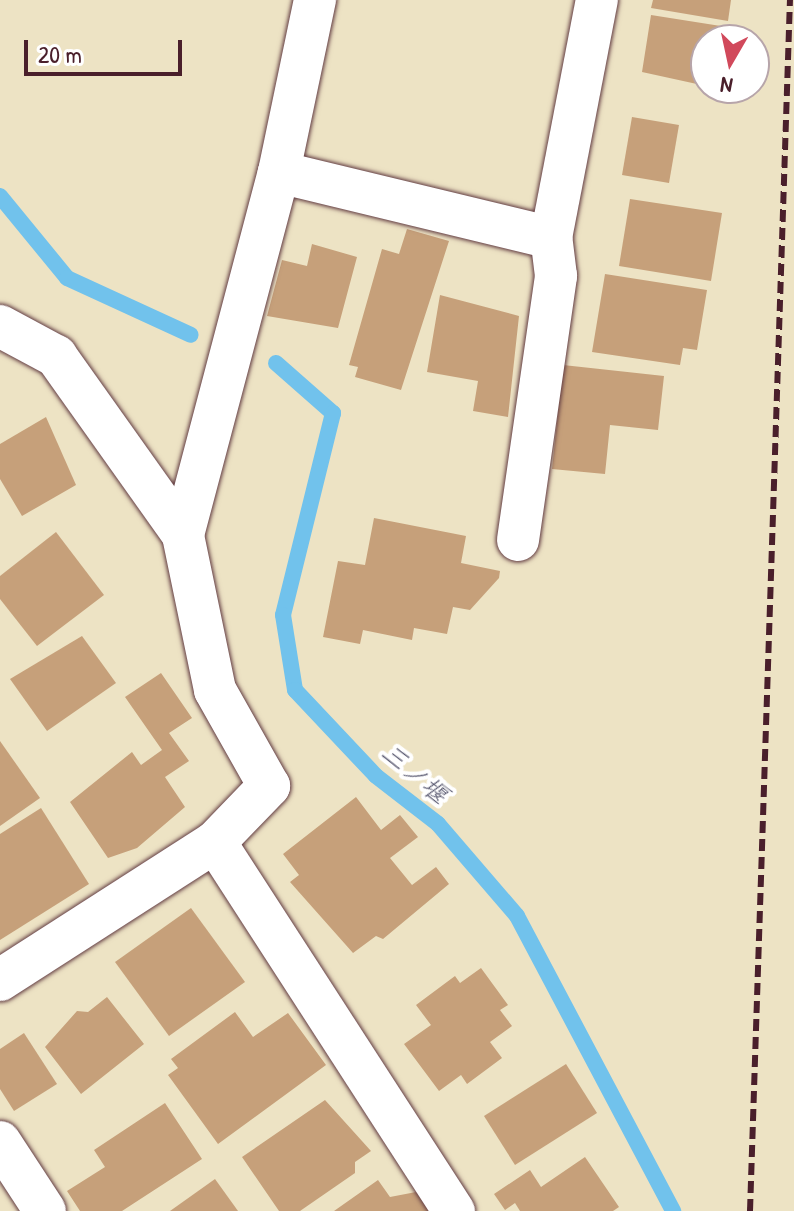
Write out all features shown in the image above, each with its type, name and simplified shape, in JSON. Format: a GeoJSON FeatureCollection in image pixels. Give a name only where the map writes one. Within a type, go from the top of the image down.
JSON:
{"type":"FeatureCollection","features":[{"type":"Feature","properties":{"kind":"street"},"geometry":{"type":"LineString","coordinates":[[183,535],[279,172],[315,0]]}},
{"type":"Feature","properties":{"kind":"street"},"geometry":{"type":"LineString","coordinates":[[518,540],[556,276],[551,238],[597,0]]}},
{"type":"Feature","properties":{"kind":"street"},"geometry":{"type":"LineString","coordinates":[[279,172],[551,238]]}},
{"type":"Feature","properties":{"kind":"street"},"geometry":{"type":"LineString","coordinates":[[0,326],[56,356],[183,535],[215,690],[269,786],[215,842],[0,980]]}},
{"type":"Feature","properties":{"kind":"street"},"geometry":{"type":"LineString","coordinates":[[215,842],[454,1211]]}},
{"type":"Feature","properties":{"kind":"street"},"geometry":{"type":"LineString","coordinates":[[4,1159],[45,1211]]}},
{"type":"Feature","properties":{"kind":"building"},"geometry":{"type":"Polygon","coordinates":[[[653,0],[731,0],[728,21],[651,8],[653,0]]]}},
{"type":"Feature","properties":{"kind":"building"},"geometry":{"type":"Polygon","coordinates":[[[651,15],[708,24],[690,24],[690,82],[642,72],[651,15]]]}},
{"type":"Feature","properties":{"kind":"building"},"geometry":{"type":"Polygon","coordinates":[[[632,117],[679,125],[669,183],[622,175],[632,117]]]}},
{"type":"Feature","properties":{"kind":"building"},"geometry":{"type":"Polygon","coordinates":[[[630,199],[722,213],[711,281],[619,266],[630,199]]]}},
{"type":"Feature","properties":{"kind":"building"},"geometry":{"type":"Polygon","coordinates":[[[407,229],[449,241],[401,390],[355,377],[358,367],[349,365],[382,249],[399,254],[407,229]]]}},
{"type":"Feature","properties":{"kind":"building"},"geometry":{"type":"Polygon","coordinates":[[[312,244],[357,257],[338,328],[267,316],[282,260],[307,266],[312,244]]]}},
{"type":"Feature","properties":{"kind":"building"},"geometry":{"type":"Polygon","coordinates":[[[605,274],[707,290],[697,350],[683,348],[680,365],[592,352],[605,274]]]}},
{"type":"Feature","properties":{"kind":"building"},"geometry":{"type":"Polygon","coordinates":[[[440,295],[519,316],[508,417],[473,411],[478,381],[427,372],[440,295]]]}},
{"type":"Feature","properties":{"kind":"building"},"geometry":{"type":"Polygon","coordinates":[[[563,365],[664,376],[658,430],[610,425],[605,474],[552,469],[563,365]]]}},
{"type":"Feature","properties":{"kind":"building"},"geometry":{"type":"Polygon","coordinates":[[[46,417],[76,485],[22,516],[0,479],[0,444],[46,417]]]}},
{"type":"Feature","properties":{"kind":"building"},"geometry":{"type":"Polygon","coordinates":[[[374,518],[466,536],[461,563],[500,571],[499,578],[470,610],[453,607],[447,634],[414,628],[412,640],[363,630],[360,644],[323,637],[338,561],[365,565],[374,518]]]}},
{"type":"Feature","properties":{"kind":"building"},"geometry":{"type":"Polygon","coordinates":[[[56,532],[104,595],[37,646],[0,599],[0,576],[56,532]]]}},
{"type":"Feature","properties":{"kind":"building"},"geometry":{"type":"Polygon","coordinates":[[[82,636],[116,683],[47,731],[10,679],[82,636]]]}},
{"type":"Feature","properties":{"kind":"building"},"geometry":{"type":"Polygon","coordinates":[[[161,673],[192,718],[169,733],[189,761],[165,777],[185,807],[137,848],[108,858],[70,802],[132,752],[141,765],[162,750],[125,697],[161,673]]]}},
{"type":"Feature","properties":{"kind":"building"},"geometry":{"type":"Polygon","coordinates":[[[0,741],[40,798],[0,826],[0,741]]]}},
{"type":"Feature","properties":{"kind":"building"},"geometry":{"type":"Polygon","coordinates":[[[356,797],[381,830],[400,815],[418,837],[390,858],[412,885],[436,867],[449,884],[383,939],[376,936],[353,953],[290,882],[299,875],[283,854],[356,797]]]}},
{"type":"Feature","properties":{"kind":"building"},"geometry":{"type":"Polygon","coordinates":[[[41,808],[89,884],[0,940],[0,834],[41,808]]]}},
{"type":"Feature","properties":{"kind":"building"},"geometry":{"type":"Polygon","coordinates":[[[191,908],[245,982],[169,1036],[115,962],[191,908]]]}},
{"type":"Feature","properties":{"kind":"building"},"geometry":{"type":"Polygon","coordinates":[[[481,968],[508,1005],[500,1010],[512,1026],[490,1042],[502,1058],[467,1084],[461,1075],[439,1091],[404,1044],[431,1025],[416,1005],[455,976],[460,983],[481,968]]]}},
{"type":"Feature","properties":{"kind":"building"},"geometry":{"type":"Polygon","coordinates":[[[107,997],[144,1044],[81,1094],[45,1047],[77,1011],[88,1012],[107,997]]]}},
{"type":"Feature","properties":{"kind":"building"},"geometry":{"type":"Polygon","coordinates":[[[235,1012],[253,1037],[288,1013],[326,1065],[218,1144],[168,1075],[178,1068],[171,1059],[235,1012]]]}},
{"type":"Feature","properties":{"kind":"building"},"geometry":{"type":"Polygon","coordinates":[[[24,1033],[57,1084],[14,1111],[0,1089],[0,1049],[24,1033]]]}},
{"type":"Feature","properties":{"kind":"building"},"geometry":{"type":"Polygon","coordinates":[[[566,1064],[597,1113],[515,1165],[484,1116],[566,1064]]]}},
{"type":"Feature","properties":{"kind":"building"},"geometry":{"type":"Polygon","coordinates":[[[325,1100],[371,1151],[355,1162],[355,1173],[300,1211],[279,1211],[242,1157],[325,1100]]]}},
{"type":"Feature","properties":{"kind":"building"},"geometry":{"type":"Polygon","coordinates":[[[165,1103],[202,1159],[122,1211],[80,1211],[67,1191],[105,1167],[94,1150],[165,1103]]]}},
{"type":"Feature","properties":{"kind":"building"},"geometry":{"type":"Polygon","coordinates":[[[585,1157],[619,1207],[613,1211],[520,1211],[515,1203],[505,1210],[494,1194],[530,1170],[541,1187],[585,1157]]]}},
{"type":"Feature","properties":{"kind":"building"},"geometry":{"type":"Polygon","coordinates":[[[215,1179],[238,1211],[170,1211],[215,1179]]]}},
{"type":"Feature","properties":{"kind":"building"},"geometry":{"type":"Polygon","coordinates":[[[378,1180],[390,1197],[416,1192],[430,1211],[334,1211],[378,1180]]]}},
{"type":"Feature","properties":{"kind":"waterway","name":"三ノ堰"},"geometry":{"type":"LineString","coordinates":[[0,196],[67,278],[191,335]]}},
{"type":"Feature","properties":{"kind":"waterway","name":"三ノ堰"},"geometry":{"type":"LineString","coordinates":[[276,363],[333,413],[283,615],[295,690],[376,776],[438,824],[517,916],[673,1211]]}},
{"type":"Feature","properties":{"kind":"railway"},"geometry":{"type":"LineString","coordinates":[[750,1211],[790,0]]}}]}
